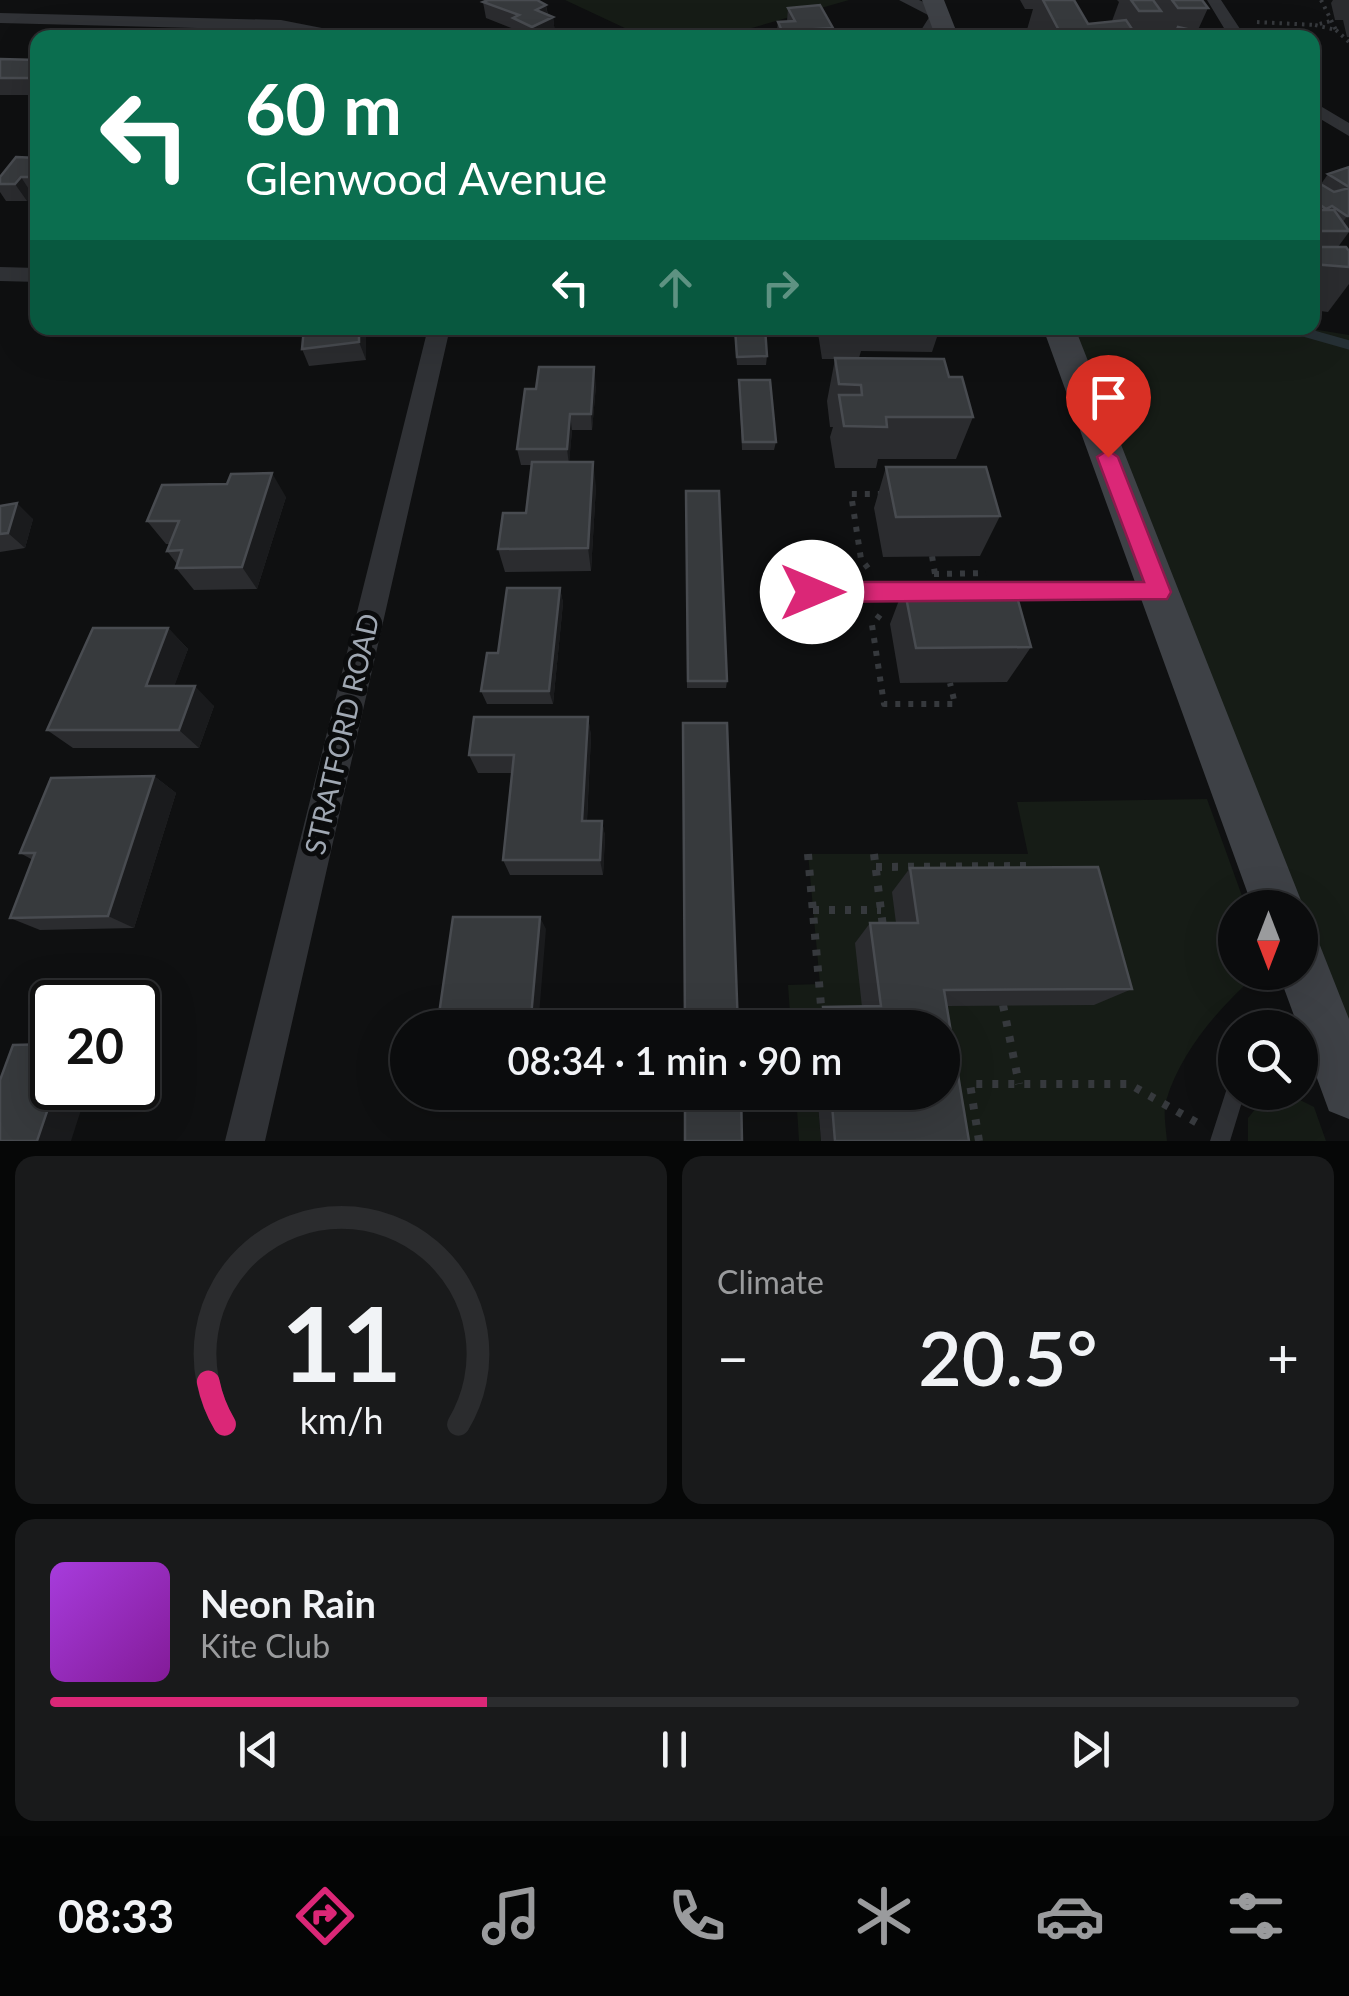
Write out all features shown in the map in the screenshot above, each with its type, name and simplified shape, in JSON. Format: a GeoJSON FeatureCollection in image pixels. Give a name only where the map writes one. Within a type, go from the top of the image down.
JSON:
{"type":"FeatureCollection","features":[{"type":"Feature","properties":{"kind":"street"},"geometry":{"type":"LineString","coordinates":[[906,0],[936,7]]}},
{"type":"Feature","properties":{"kind":"street"},"geometry":{"type":"LineString","coordinates":[[1214,0],[1232,30]]}},
{"type":"Feature","properties":{"kind":"street"},"geometry":{"type":"LineString","coordinates":[[0,18],[281,25],[313,30]]}},
{"type":"Feature","properties":{"kind":"street"},"geometry":{"type":"LineString","coordinates":[[1320,111],[1349,131]]}},
{"type":"Feature","properties":{"kind":"street"},"geometry":{"type":"LineString","coordinates":[[0,274],[30,274]]}},
{"type":"Feature","properties":{"kind":"street","name":"STRATFORD ROAD"},"geometry":{"type":"LineString","coordinates":[[245,1141],[436,335]]}},
{"type":"Feature","properties":{"kind":"street"},"geometry":{"type":"LineString","coordinates":[[1062,335],[1272,890]]}},
{"type":"Feature","properties":{"kind":"street"},"geometry":{"type":"LineString","coordinates":[[1318,1040],[1349,1091]]}},
{"type":"Feature","properties":{"kind":"lane"},"geometry":{"type":"LineString","coordinates":[[812,592],[927,592]]}},
{"type":"Feature","properties":{"kind":"lane"},"geometry":{"type":"LineString","coordinates":[[985,592],[1159,592]]}},
{"type":"Feature","properties":{"kind":"lane"},"geometry":{"type":"LineString","coordinates":[[1219,1138],[1229,1110]]}},
{"type":"Feature","properties":{"kind":"path"},"geometry":{"type":"LineString","coordinates":[[1321,0],[1336,30],[1349,42]]}},
{"type":"Feature","properties":{"kind":"path"},"geometry":{"type":"LineString","coordinates":[[1226,22],[1331,21]]}},
{"type":"Feature","properties":{"kind":"path"},"geometry":{"type":"LineString","coordinates":[[1315,24],[1336,30]]}},
{"type":"Feature","properties":{"kind":"path"},"geometry":{"type":"LineString","coordinates":[[881,574],[868,569],[861,559],[851,494],[906,494]]}},
{"type":"Feature","properties":{"kind":"path"},"geometry":{"type":"LineString","coordinates":[[932,556],[935,574]]}},
{"type":"Feature","properties":{"kind":"path"},"geometry":{"type":"LineString","coordinates":[[917,574],[992,573]]}},
{"type":"Feature","properties":{"kind":"path"},"geometry":{"type":"LineString","coordinates":[[885,611],[872,625],[884,704],[955,704],[950,683]]}},
{"type":"Feature","properties":{"kind":"path"},"geometry":{"type":"LineString","coordinates":[[808,854],[822,1010]]}},
{"type":"Feature","properties":{"kind":"path"},"geometry":{"type":"LineString","coordinates":[[874,854],[886,944]]}},
{"type":"Feature","properties":{"kind":"path"},"geometry":{"type":"LineString","coordinates":[[876,867],[1026,866],[1032,891]]}},
{"type":"Feature","properties":{"kind":"path"},"geometry":{"type":"LineString","coordinates":[[813,910],[881,910]]}},
{"type":"Feature","properties":{"kind":"path"},"geometry":{"type":"LineString","coordinates":[[1003,1005],[1019,1084]]}},
{"type":"Feature","properties":{"kind":"path"},"geometry":{"type":"LineString","coordinates":[[980,1141],[970,1084],[1129,1084],[1219,1138]]}},
{"type":"Feature","properties":{"kind":"shaded area"},"geometry":{"type":"Polygon","coordinates":[[[565,0],[849,0],[745,30],[629,30],[565,0]]]}},
{"type":"Feature","properties":{"kind":"shaded area"},"geometry":{"type":"Polygon","coordinates":[[[1320,330],[1349,335],[1349,1091],[1311,990],[1318,990],[1318,890],[1273,890],[1062,335],[1320,335],[1320,330]]]}},
{"type":"Feature","properties":{"kind":"shaded area"},"geometry":{"type":"Polygon","coordinates":[[[1207,799],[1240,890],[1218,890],[1218,990],[1240,990],[1218,1010],[1181,1064],[1166,1101],[1167,1141],[942,1141],[942,1110],[960,1110],[960,1010],[933,1010],[899,943],[869,1010],[790,1010],[788,985],[820,984],[808,854],[1028,854],[1017,802],[1207,799]]]}},
{"type":"Feature","properties":{"kind":"shaded area"},"geometry":{"type":"Polygon","coordinates":[[[797,1110],[818,1110],[821,1141],[799,1141],[797,1110]]]}},
{"type":"Feature","properties":{"kind":"shaded area"},"geometry":{"type":"Polygon","coordinates":[[[1255,1110],[1315,1110],[1326,1141],[1248,1141],[1248,1118],[1255,1110]]]}},
{"type":"Feature","properties":{"kind":"building"},"geometry":{"type":"Polygon","coordinates":[[[537,0],[546,5],[536,10],[553,17],[532,27],[513,18],[519,15],[483,2],[537,0]]]}},
{"type":"Feature","properties":{"kind":"building"},"geometry":{"type":"Polygon","coordinates":[[[1043,0],[1074,0],[1088,24],[1126,20],[1133,30],[1059,30],[1043,0]]]}},
{"type":"Feature","properties":{"kind":"building"},"geometry":{"type":"Polygon","coordinates":[[[1131,0],[1153,0],[1161,11],[1139,11],[1131,0]]]}},
{"type":"Feature","properties":{"kind":"building"},"geometry":{"type":"Polygon","coordinates":[[[1172,0],[1202,0],[1208,8],[1178,8],[1172,0]]]}},
{"type":"Feature","properties":{"kind":"building"},"geometry":{"type":"Polygon","coordinates":[[[820,5],[833,28],[782,30],[778,22],[795,21],[788,8],[820,5]]]}},
{"type":"Feature","properties":{"kind":"building"},"geometry":{"type":"Polygon","coordinates":[[[0,59],[30,60],[30,78],[0,78],[0,59]]]}},
{"type":"Feature","properties":{"kind":"building"},"geometry":{"type":"Polygon","coordinates":[[[16,157],[30,158],[30,177],[21,177],[15,184],[0,184],[0,177],[16,157]]]}},
{"type":"Feature","properties":{"kind":"building"},"geometry":{"type":"Polygon","coordinates":[[[1349,167],[1349,187],[1328,174],[1349,167]]]}},
{"type":"Feature","properties":{"kind":"building"},"geometry":{"type":"Polygon","coordinates":[[[1320,184],[1334,192],[1349,188],[1349,216],[1332,206],[1326,209],[1320,205],[1320,184]]]}},
{"type":"Feature","properties":{"kind":"building"},"geometry":{"type":"Polygon","coordinates":[[[1320,210],[1334,210],[1349,231],[1320,231],[1320,210]]]}},
{"type":"Feature","properties":{"kind":"building"},"geometry":{"type":"Polygon","coordinates":[[[1320,247],[1346,247],[1349,267],[1320,265],[1320,247]]]}},
{"type":"Feature","properties":{"kind":"building"},"geometry":{"type":"Polygon","coordinates":[[[303,335],[359,335],[359,342],[302,349],[303,335]]]}},
{"type":"Feature","properties":{"kind":"building"},"geometry":{"type":"Polygon","coordinates":[[[735,335],[766,335],[767,356],[737,357],[735,335]]]}},
{"type":"Feature","properties":{"kind":"building"},"geometry":{"type":"Polygon","coordinates":[[[835,358],[944,359],[949,377],[962,377],[973,417],[886,417],[887,427],[844,426],[839,395],[862,395],[861,385],[839,384],[835,358]]]}},
{"type":"Feature","properties":{"kind":"building"},"geometry":{"type":"Polygon","coordinates":[[[539,367],[594,367],[591,414],[570,414],[567,449],[517,449],[525,389],[536,389],[539,367]]]}},
{"type":"Feature","properties":{"kind":"building"},"geometry":{"type":"Polygon","coordinates":[[[739,380],[770,380],[776,442],[743,442],[739,380]]]}},
{"type":"Feature","properties":{"kind":"building"},"geometry":{"type":"Polygon","coordinates":[[[532,462],[593,462],[588,548],[498,549],[503,513],[526,513],[532,462]]]}},
{"type":"Feature","properties":{"kind":"building"},"geometry":{"type":"Polygon","coordinates":[[[886,467],[986,467],[1000,516],[896,517],[886,467]]]}},
{"type":"Feature","properties":{"kind":"building"},"geometry":{"type":"Polygon","coordinates":[[[272,473],[242,567],[176,568],[182,550],[167,551],[179,521],[147,521],[162,485],[227,484],[231,474],[272,473]]]}},
{"type":"Feature","properties":{"kind":"building"},"geometry":{"type":"Polygon","coordinates":[[[686,491],[719,491],[727,681],[688,681],[686,491]]]}},
{"type":"Feature","properties":{"kind":"building"},"geometry":{"type":"Polygon","coordinates":[[[17,503],[8,533],[0,534],[0,506],[17,503]]]}},
{"type":"Feature","properties":{"kind":"building"},"geometry":{"type":"Polygon","coordinates":[[[1014,586],[1031,647],[916,648],[904,587],[1014,586]]]}},
{"type":"Feature","properties":{"kind":"building"},"geometry":{"type":"Polygon","coordinates":[[[507,588],[560,588],[549,691],[481,691],[487,653],[498,653],[507,588]]]}},
{"type":"Feature","properties":{"kind":"building"},"geometry":{"type":"Polygon","coordinates":[[[93,628],[168,628],[146,686],[195,686],[179,730],[47,730],[93,628]]]}},
{"type":"Feature","properties":{"kind":"building"},"geometry":{"type":"Polygon","coordinates":[[[474,717],[588,717],[582,821],[602,821],[600,860],[503,860],[514,755],[469,755],[474,717]]]}},
{"type":"Feature","properties":{"kind":"building"},"geometry":{"type":"Polygon","coordinates":[[[683,723],[727,723],[737,1010],[685,1010],[683,723]]]}},
{"type":"Feature","properties":{"kind":"building"},"geometry":{"type":"Polygon","coordinates":[[[154,776],[108,916],[10,918],[35,853],[20,853],[51,778],[154,776]]]}},
{"type":"Feature","properties":{"kind":"building"},"geometry":{"type":"Polygon","coordinates":[[[1098,867],[1132,989],[944,990],[947,1010],[823,1010],[823,1007],[881,1006],[870,923],[918,923],[910,868],[1098,867]]]}},
{"type":"Feature","properties":{"kind":"building"},"geometry":{"type":"Polygon","coordinates":[[[453,917],[540,917],[532,1010],[440,1010],[453,917]]]}},
{"type":"Feature","properties":{"kind":"building"},"geometry":{"type":"Polygon","coordinates":[[[13,1045],[30,1045],[30,1110],[48,1110],[37,1141],[0,1141],[0,1080],[13,1045]]]}},
{"type":"Feature","properties":{"kind":"building"},"geometry":{"type":"Polygon","coordinates":[[[960,1087],[969,1141],[835,1141],[832,1110],[960,1110],[960,1087]]]}},
{"type":"Feature","properties":{"kind":"building"},"geometry":{"type":"Polygon","coordinates":[[[685,1110],[741,1110],[742,1141],[685,1141],[685,1110]]]}},
{"type":"Feature","properties":{"kind":"waterway"},"geometry":{"type":"LineString","coordinates":[[1314,335],[1349,345]]}},
{"type":"Feature","properties":{"kind":"route"},"geometry":{"type":"LineString","coordinates":[[812,592],[1159,592],[1108,457]]}}]}
